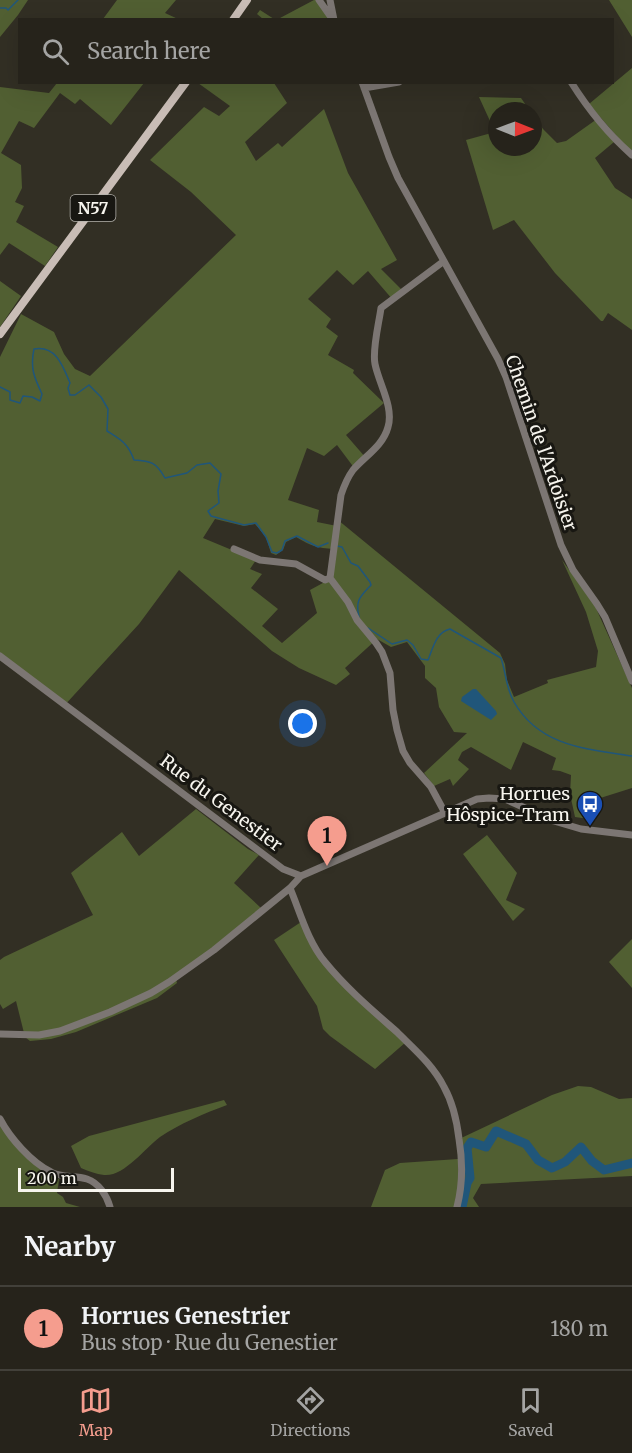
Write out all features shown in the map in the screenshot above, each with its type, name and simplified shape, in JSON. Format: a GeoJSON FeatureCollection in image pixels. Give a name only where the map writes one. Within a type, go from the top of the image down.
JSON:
{"type":"FeatureCollection","features":[{"type":"Feature","properties":{"kind":"main road"},"geometry":{"type":"LineString","coordinates":[[234,18],[247,0]]}},
{"type":"Feature","properties":{"kind":"main road","name":"N57"},"geometry":{"type":"LineString","coordinates":[[0,334],[185,84]]}},
{"type":"Feature","properties":{"kind":"street"},"geometry":{"type":"LineString","coordinates":[[319,0],[332,18]]}},
{"type":"Feature","properties":{"kind":"street"},"geometry":{"type":"LineString","coordinates":[[330,0],[333,18]]}},
{"type":"Feature","properties":{"kind":"street"},"geometry":{"type":"LineString","coordinates":[[572,84],[619,144],[632,155]]}},
{"type":"Feature","properties":{"kind":"street","name":"Chemin de l'Ardoisier"},"geometry":{"type":"LineString","coordinates":[[363,85],[398,178],[506,377],[567,559],[605,617],[632,681]]}},
{"type":"Feature","properties":{"kind":"street"},"geometry":{"type":"LineString","coordinates":[[444,261],[381,309],[375,363],[389,412],[389,424],[381,441],[352,472],[341,495],[330,578],[348,602],[357,620],[382,652],[390,674],[393,710],[403,751],[410,763],[431,787],[445,813]]}},
{"type":"Feature","properties":{"kind":"street"},"geometry":{"type":"LineString","coordinates":[[234,549],[260,560],[296,564],[325,580],[330,578]]}},
{"type":"Feature","properties":{"kind":"street","name":"Rue du Genestier"},"geometry":{"type":"LineString","coordinates":[[0,656],[283,868],[301,876]]}},
{"type":"Feature","properties":{"kind":"street"},"geometry":{"type":"LineString","coordinates":[[0,1034],[39,1035],[60,1031],[151,993],[206,956],[290,888],[301,876],[477,799],[499,798],[512,801],[554,821],[580,829],[632,835]]}},
{"type":"Feature","properties":{"kind":"street"},"geometry":{"type":"LineString","coordinates":[[290,888],[321,957],[422,1057],[444,1085],[456,1121],[461,1154],[462,1179],[457,1207]]}},
{"type":"Feature","properties":{"kind":"street"},"geometry":{"type":"LineString","coordinates":[[0,1119],[16,1143],[33,1159],[58,1175],[87,1179],[104,1194],[110,1207]]}},
{"type":"Feature","properties":{"kind":"green space"},"geometry":{"type":"Polygon","coordinates":[[[0,0],[28,0],[0,37],[0,0]]]}},
{"type":"Feature","properties":{"kind":"green space"},"geometry":{"type":"Polygon","coordinates":[[[117,0],[176,0],[165,13],[176,18],[104,18],[117,0]]]}},
{"type":"Feature","properties":{"kind":"green space"},"geometry":{"type":"Polygon","coordinates":[[[314,0],[328,18],[280,18],[314,0]]]}},
{"type":"Feature","properties":{"kind":"green space"},"geometry":{"type":"Polygon","coordinates":[[[609,0],[632,0],[632,37],[609,0]]]}},
{"type":"Feature","properties":{"kind":"green space"},"geometry":{"type":"Polygon","coordinates":[[[260,10],[272,18],[262,18],[257,14],[260,10]]]}},
{"type":"Feature","properties":{"kind":"green space"},"geometry":{"type":"Polygon","coordinates":[[[632,68],[632,151],[589,104],[632,68]]]}},
{"type":"Feature","properties":{"kind":"green space"},"geometry":{"type":"Polygon","coordinates":[[[56,84],[143,84],[111,125],[80,99],[75,104],[60,93],[34,128],[19,121],[1,153],[21,165],[22,188],[15,202],[24,206],[16,222],[58,247],[45,266],[9,243],[0,255],[0,87],[49,93],[56,84]]]}},
{"type":"Feature","properties":{"kind":"green space"},"geometry":{"type":"Polygon","coordinates":[[[199,84],[275,84],[287,103],[245,142],[256,161],[278,143],[282,147],[324,109],[348,173],[397,260],[381,269],[404,292],[393,300],[368,271],[353,285],[337,270],[308,299],[331,319],[326,327],[338,336],[328,355],[354,370],[353,373],[384,403],[346,435],[366,458],[355,469],[337,445],[324,456],[307,448],[288,500],[319,510],[317,522],[337,526],[338,520],[500,653],[514,697],[548,683],[547,680],[596,667],[598,651],[586,612],[562,560],[595,606],[632,688],[632,788],[594,800],[596,820],[575,817],[570,794],[571,775],[552,770],[556,758],[523,742],[511,770],[471,747],[462,752],[458,760],[469,769],[453,786],[450,779],[434,786],[424,773],[467,733],[454,732],[439,707],[436,688],[425,678],[425,666],[407,642],[391,647],[377,639],[345,668],[350,674],[336,685],[299,668],[272,651],[179,570],[139,624],[63,707],[0,660],[0,357],[21,314],[54,332],[64,354],[75,369],[90,376],[236,235],[191,192],[150,160],[204,107],[219,116],[230,106],[199,84]],[[215,519],[203,538],[256,560],[250,569],[262,574],[251,588],[278,609],[262,626],[282,643],[317,613],[310,590],[332,578],[334,549],[314,546],[296,537],[286,542],[283,550],[276,555],[271,553],[266,537],[255,524],[244,526],[215,519]]]}},
{"type":"Feature","properties":{"kind":"green space"},"geometry":{"type":"Polygon","coordinates":[[[479,97],[521,98],[524,102],[488,102],[488,117],[479,97]]]}},
{"type":"Feature","properties":{"kind":"green space"},"geometry":{"type":"Polygon","coordinates":[[[597,119],[614,142],[595,158],[615,188],[632,199],[632,330],[608,313],[601,321],[555,273],[514,220],[493,230],[466,140],[488,134],[488,156],[542,156],[542,128],[557,143],[566,141],[597,119]]]}},
{"type":"Feature","properties":{"kind":"green space"},"geometry":{"type":"Polygon","coordinates":[[[0,281],[21,296],[0,327],[0,281]]]}},
{"type":"Feature","properties":{"kind":"green space"},"geometry":{"type":"Polygon","coordinates":[[[196,809],[259,855],[234,883],[261,908],[176,979],[177,983],[157,998],[76,1032],[51,1039],[30,1041],[25,1037],[16,1001],[3,1009],[0,1004],[0,960],[93,915],[71,873],[122,832],[139,856],[196,809]]]}},
{"type":"Feature","properties":{"kind":"green space"},"geometry":{"type":"Polygon","coordinates":[[[487,835],[517,873],[506,900],[525,909],[513,921],[463,854],[487,835]]]}},
{"type":"Feature","properties":{"kind":"green space"},"geometry":{"type":"Polygon","coordinates":[[[301,922],[321,959],[406,1042],[375,1069],[323,1029],[317,1006],[274,940],[301,922]]]}},
{"type":"Feature","properties":{"kind":"green space"},"geometry":{"type":"Polygon","coordinates":[[[632,939],[632,988],[609,962],[632,939]]]}},
{"type":"Feature","properties":{"kind":"green space"},"geometry":{"type":"Polygon","coordinates":[[[578,1086],[591,1087],[619,1099],[632,1098],[632,1176],[481,1184],[473,1198],[479,1207],[371,1207],[385,1170],[400,1163],[458,1159],[457,1140],[552,1095],[578,1086]]]}},
{"type":"Feature","properties":{"kind":"green space"},"geometry":{"type":"Polygon","coordinates":[[[224,1100],[227,1105],[167,1132],[127,1167],[112,1174],[101,1175],[81,1168],[71,1146],[89,1136],[224,1100]]]}},
{"type":"Feature","properties":{"kind":"green space"},"geometry":{"type":"Polygon","coordinates":[[[0,1115],[10,1133],[59,1179],[57,1193],[66,1203],[80,1207],[0,1207],[0,1115]]]}},
{"type":"Feature","properties":{"kind":"water"},"geometry":{"type":"Polygon","coordinates":[[[476,689],[496,711],[497,714],[491,720],[461,701],[462,697],[476,689]]]}},
{"type":"Feature","properties":{"kind":"waterway"},"geometry":{"type":"LineString","coordinates":[[0,8],[8,10],[18,0]]}},
{"type":"Feature","properties":{"kind":"waterway"},"geometry":{"type":"LineString","coordinates":[[0,387],[10,392],[10,400],[20,403],[23,396],[40,401],[42,394],[32,362],[34,349],[48,350],[58,358],[65,370],[70,383],[68,388],[70,395],[75,395],[89,385],[101,397],[108,409],[107,431],[127,446],[134,460],[152,463],[165,478],[187,473],[197,465],[210,463],[221,474],[218,491],[219,503],[208,511],[211,516],[244,525],[256,523],[266,537],[272,552],[277,553],[282,550],[285,541],[297,536],[318,547],[328,543]]}},
{"type":"Feature","properties":{"kind":"waterway"},"geometry":{"type":"LineString","coordinates":[[337,546],[342,547],[351,563],[358,566],[371,585],[359,599],[359,617]]}},
{"type":"Feature","properties":{"kind":"waterway"},"geometry":{"type":"LineString","coordinates":[[368,628],[392,644],[407,640],[413,645],[421,659],[428,660],[438,637],[450,629],[501,658],[514,702],[537,728],[551,737],[582,748],[632,756]]}},
{"type":"Feature","properties":{"kind":"waterway"},"geometry":{"type":"LineString","coordinates":[[462,1207],[470,1178],[467,1148],[471,1142],[486,1147],[496,1131],[526,1144],[538,1160],[552,1168],[565,1162],[581,1147],[592,1161],[604,1170],[632,1163]]}},
{"type":"Feature","properties":{"kind":"place","name":"Horrues Hôspice-Tram"},"geometry":{"type":"Point","coordinates":[590,827]}},
{"type":"Feature","properties":{"kind":"place","name":"Horrues Genestrier"},"geometry":{"type":"Point","coordinates":[327,866]}}]}
